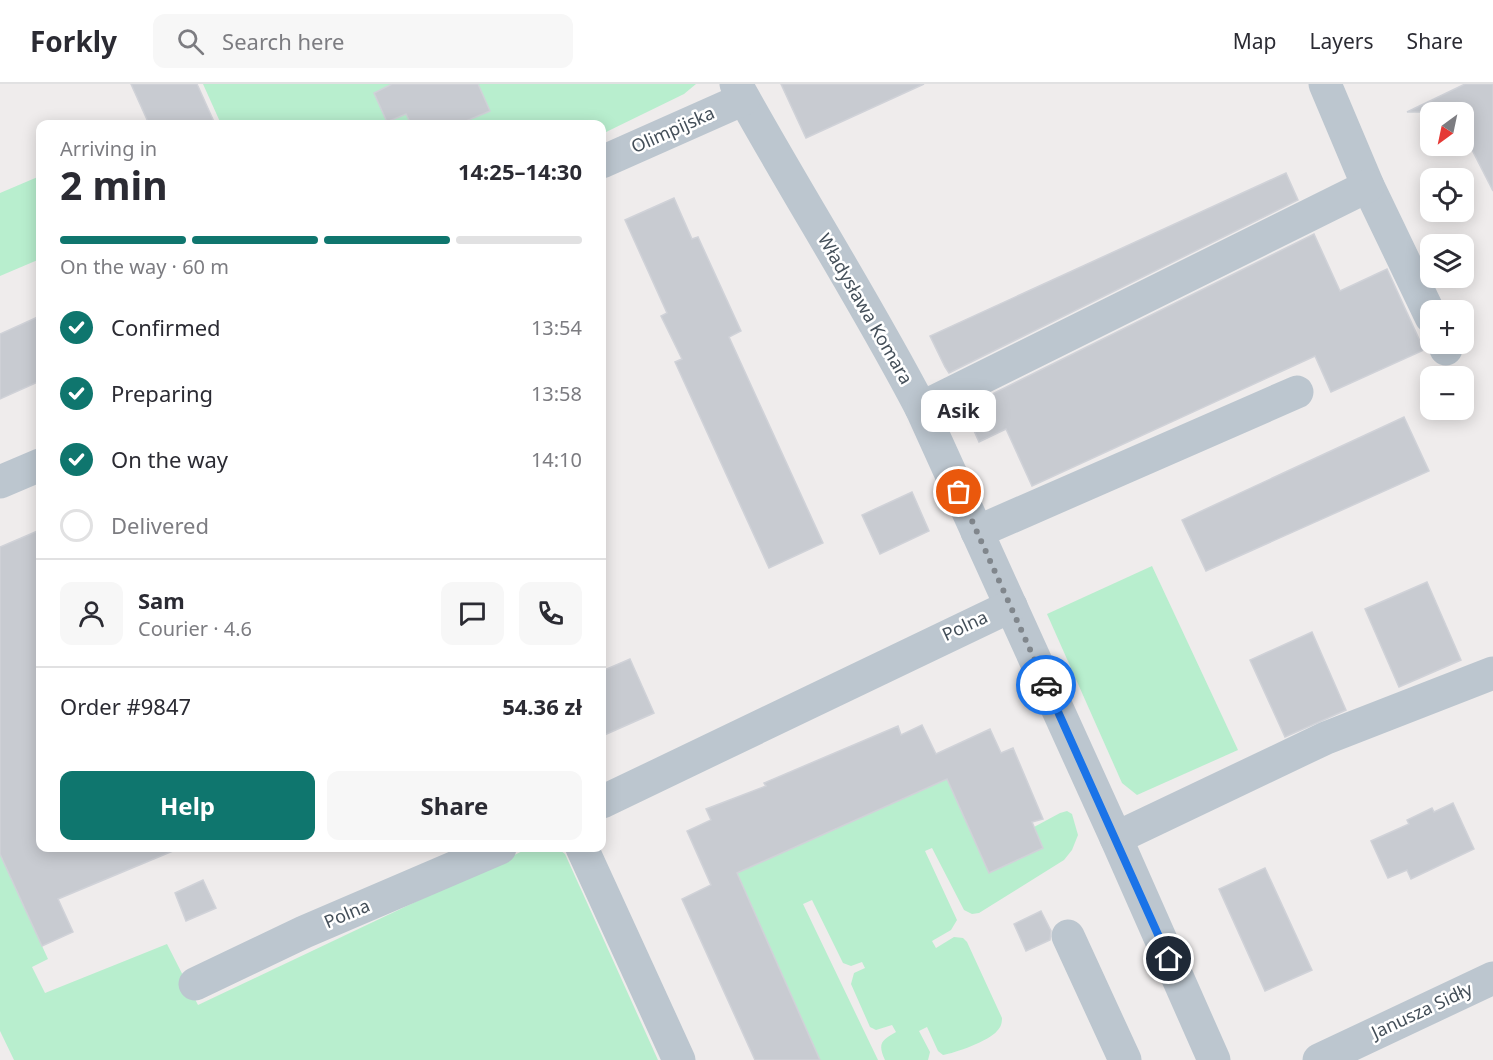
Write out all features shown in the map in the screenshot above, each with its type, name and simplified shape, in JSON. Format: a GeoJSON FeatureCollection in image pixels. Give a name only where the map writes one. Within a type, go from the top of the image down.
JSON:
{"type":"FeatureCollection","features":[{"type":"Feature","properties":{"kind":"street"},"geometry":{"type":"LineString","coordinates":[[1325,84],[1368,186],[1423,300]]}},
{"type":"Feature","properties":{"kind":"street","name":"Olimpijska"},"geometry":{"type":"LineString","coordinates":[[606,160],[740,91]]}},
{"type":"Feature","properties":{"kind":"street","name":"Władysława Komara"},"geometry":{"type":"LineString","coordinates":[[740,91],[796,193],[886,341],[921,408],[1011,606]]}},
{"type":"Feature","properties":{"kind":"street"},"geometry":{"type":"LineString","coordinates":[[921,408],[1368,186]]}},
{"type":"Feature","properties":{"kind":"street"},"geometry":{"type":"LineString","coordinates":[[977,531],[1297,392]]}},
{"type":"Feature","properties":{"kind":"street"},"geometry":{"type":"LineString","coordinates":[[0,482],[36,467]]}},
{"type":"Feature","properties":{"kind":"street","name":"Polna"},"geometry":{"type":"LineString","coordinates":[[606,800],[1011,606],[1214,1060]]}},
{"type":"Feature","properties":{"kind":"street"},"geometry":{"type":"LineString","coordinates":[[1116,838],[1326,738],[1493,673]]}},
{"type":"Feature","properties":{"kind":"street","name":"Polna"},"geometry":{"type":"LineString","coordinates":[[195,984],[304,933],[491,852]]}},
{"type":"Feature","properties":{"kind":"street"},"geometry":{"type":"LineString","coordinates":[[584,852],[679,1060]]}},
{"type":"Feature","properties":{"kind":"street"},"geometry":{"type":"LineString","coordinates":[[1068,936],[1125,1060]]}},
{"type":"Feature","properties":{"kind":"street","name":"Janusza Sidły"},"geometry":{"type":"LineString","coordinates":[[1319,1060],[1493,978]]}},
{"type":"Feature","properties":{"kind":"green space"},"geometry":{"type":"Polygon","coordinates":[[[203,84],[696,84],[684,94],[606,132],[606,120],[219,120],[203,84]]]}},
{"type":"Feature","properties":{"kind":"green space"},"geometry":{"type":"Polygon","coordinates":[[[36,178],[36,261],[0,276],[0,193],[36,178]]]}},
{"type":"Feature","properties":{"kind":"green space"},"geometry":{"type":"Polygon","coordinates":[[[1152,566],[1238,750],[1137,795],[1122,783],[1047,614],[1152,566]]]}},
{"type":"Feature","properties":{"kind":"green space"},"geometry":{"type":"Polygon","coordinates":[[[947,779],[989,872],[1043,848],[1034,827],[1060,813],[1067,811],[1072,814],[1078,835],[1072,850],[1064,860],[979,913],[972,914],[964,910],[932,848],[925,851],[957,920],[951,930],[932,941],[936,948],[954,937],[963,938],[967,942],[1002,1018],[1000,1026],[993,1035],[980,1042],[943,1055],[938,1051],[927,1027],[919,1031],[930,1052],[928,1060],[885,1060],[881,1050],[882,1043],[896,1032],[892,1025],[876,1030],[870,1027],[851,984],[854,973],[865,968],[862,962],[851,966],[843,963],[812,900],[803,904],[878,1060],[820,1060],[737,873],[947,779]]]}},
{"type":"Feature","properties":{"kind":"green space"},"geometry":{"type":"Polygon","coordinates":[[[521,852],[562,852],[658,1060],[14,1060],[0,1031],[0,854],[48,959],[32,967],[45,993],[167,944],[198,1005],[521,852]]]}},
{"type":"Feature","properties":{"kind":"building"},"geometry":{"type":"Polygon","coordinates":[[[131,84],[197,84],[213,120],[147,120],[131,84]]]}},
{"type":"Feature","properties":{"kind":"building"},"geometry":{"type":"Polygon","coordinates":[[[392,84],[478,84],[490,111],[469,120],[409,120],[406,114],[386,120],[374,93],[392,84]]]}},
{"type":"Feature","properties":{"kind":"building"},"geometry":{"type":"Polygon","coordinates":[[[781,84],[924,84],[806,138],[781,84]]]}},
{"type":"Feature","properties":{"kind":"building"},"geometry":{"type":"Polygon","coordinates":[[[1465,84],[1493,84],[1493,191],[1474,154],[1474,102],[1428,102],[1465,84]]]}},
{"type":"Feature","properties":{"kind":"building"},"geometry":{"type":"Polygon","coordinates":[[[1420,106],[1420,112],[1407,112],[1420,106]]]}},
{"type":"Feature","properties":{"kind":"building"},"geometry":{"type":"Polygon","coordinates":[[[1286,173],[1298,200],[949,373],[945,367],[930,336],[1286,173]]]}},
{"type":"Feature","properties":{"kind":"building"},"geometry":{"type":"Polygon","coordinates":[[[674,198],[692,239],[698,237],[741,331],[729,337],[823,543],[769,568],[675,362],[682,359],[661,316],[667,313],[625,220],[674,198]]]}},
{"type":"Feature","properties":{"kind":"building"},"geometry":{"type":"Polygon","coordinates":[[[1314,234],[1340,291],[1387,269],[1420,341],[1420,352],[1331,392],[1315,356],[1032,486],[1006,429],[979,442],[964,408],[1314,234]]]}},
{"type":"Feature","properties":{"kind":"building"},"geometry":{"type":"Polygon","coordinates":[[[36,318],[36,383],[0,399],[0,334],[36,318]]]}},
{"type":"Feature","properties":{"kind":"building"},"geometry":{"type":"Polygon","coordinates":[[[1404,417],[1429,471],[1206,571],[1182,520],[1404,417]]]}},
{"type":"Feature","properties":{"kind":"building"},"geometry":{"type":"Polygon","coordinates":[[[912,492],[929,531],[880,554],[862,515],[912,492]]]}},
{"type":"Feature","properties":{"kind":"building"},"geometry":{"type":"Polygon","coordinates":[[[36,532],[36,852],[170,852],[58,899],[73,932],[42,946],[0,854],[0,547],[36,532]]]}},
{"type":"Feature","properties":{"kind":"building"},"geometry":{"type":"Polygon","coordinates":[[[1427,582],[1461,660],[1399,687],[1365,609],[1427,582]]]}},
{"type":"Feature","properties":{"kind":"building"},"geometry":{"type":"Polygon","coordinates":[[[1312,632],[1346,710],[1285,737],[1250,660],[1312,632]]]}},
{"type":"Feature","properties":{"kind":"building"},"geometry":{"type":"Polygon","coordinates":[[[630,659],[654,713],[606,734],[606,669],[630,659]]]}},
{"type":"Feature","properties":{"kind":"building"},"geometry":{"type":"Polygon","coordinates":[[[922,725],[936,754],[990,729],[1001,753],[1013,748],[1043,819],[1032,822],[1043,848],[989,873],[947,779],[737,873],[820,1060],[755,1060],[682,899],[711,885],[687,831],[711,820],[706,809],[766,786],[764,783],[898,726],[901,735],[922,725]]]}},
{"type":"Feature","properties":{"kind":"building"},"geometry":{"type":"Polygon","coordinates":[[[1453,803],[1474,849],[1411,879],[1407,870],[1388,878],[1371,841],[1409,824],[1407,820],[1432,808],[1434,812],[1453,803]]]}},
{"type":"Feature","properties":{"kind":"building"},"geometry":{"type":"Polygon","coordinates":[[[1265,868],[1312,970],[1265,991],[1219,889],[1265,868]]]}},
{"type":"Feature","properties":{"kind":"building"},"geometry":{"type":"Polygon","coordinates":[[[203,880],[216,908],[186,921],[175,893],[203,880]]]}},
{"type":"Feature","properties":{"kind":"building"},"geometry":{"type":"Polygon","coordinates":[[[1041,911],[1051,931],[1050,940],[1026,951],[1014,924],[1041,911]]]}},
{"type":"Feature","properties":{"kind":"way so far"},"geometry":{"type":"LineString","coordinates":[[959,492],[1046,685]]}},
{"type":"Feature","properties":{"kind":"place","name":"Asik"},"geometry":{"type":"Point","coordinates":[959,492]}},
{"type":"Feature","properties":{"kind":"route"},"geometry":{"type":"LineString","coordinates":[[1046,685],[1169,959]]}}]}
